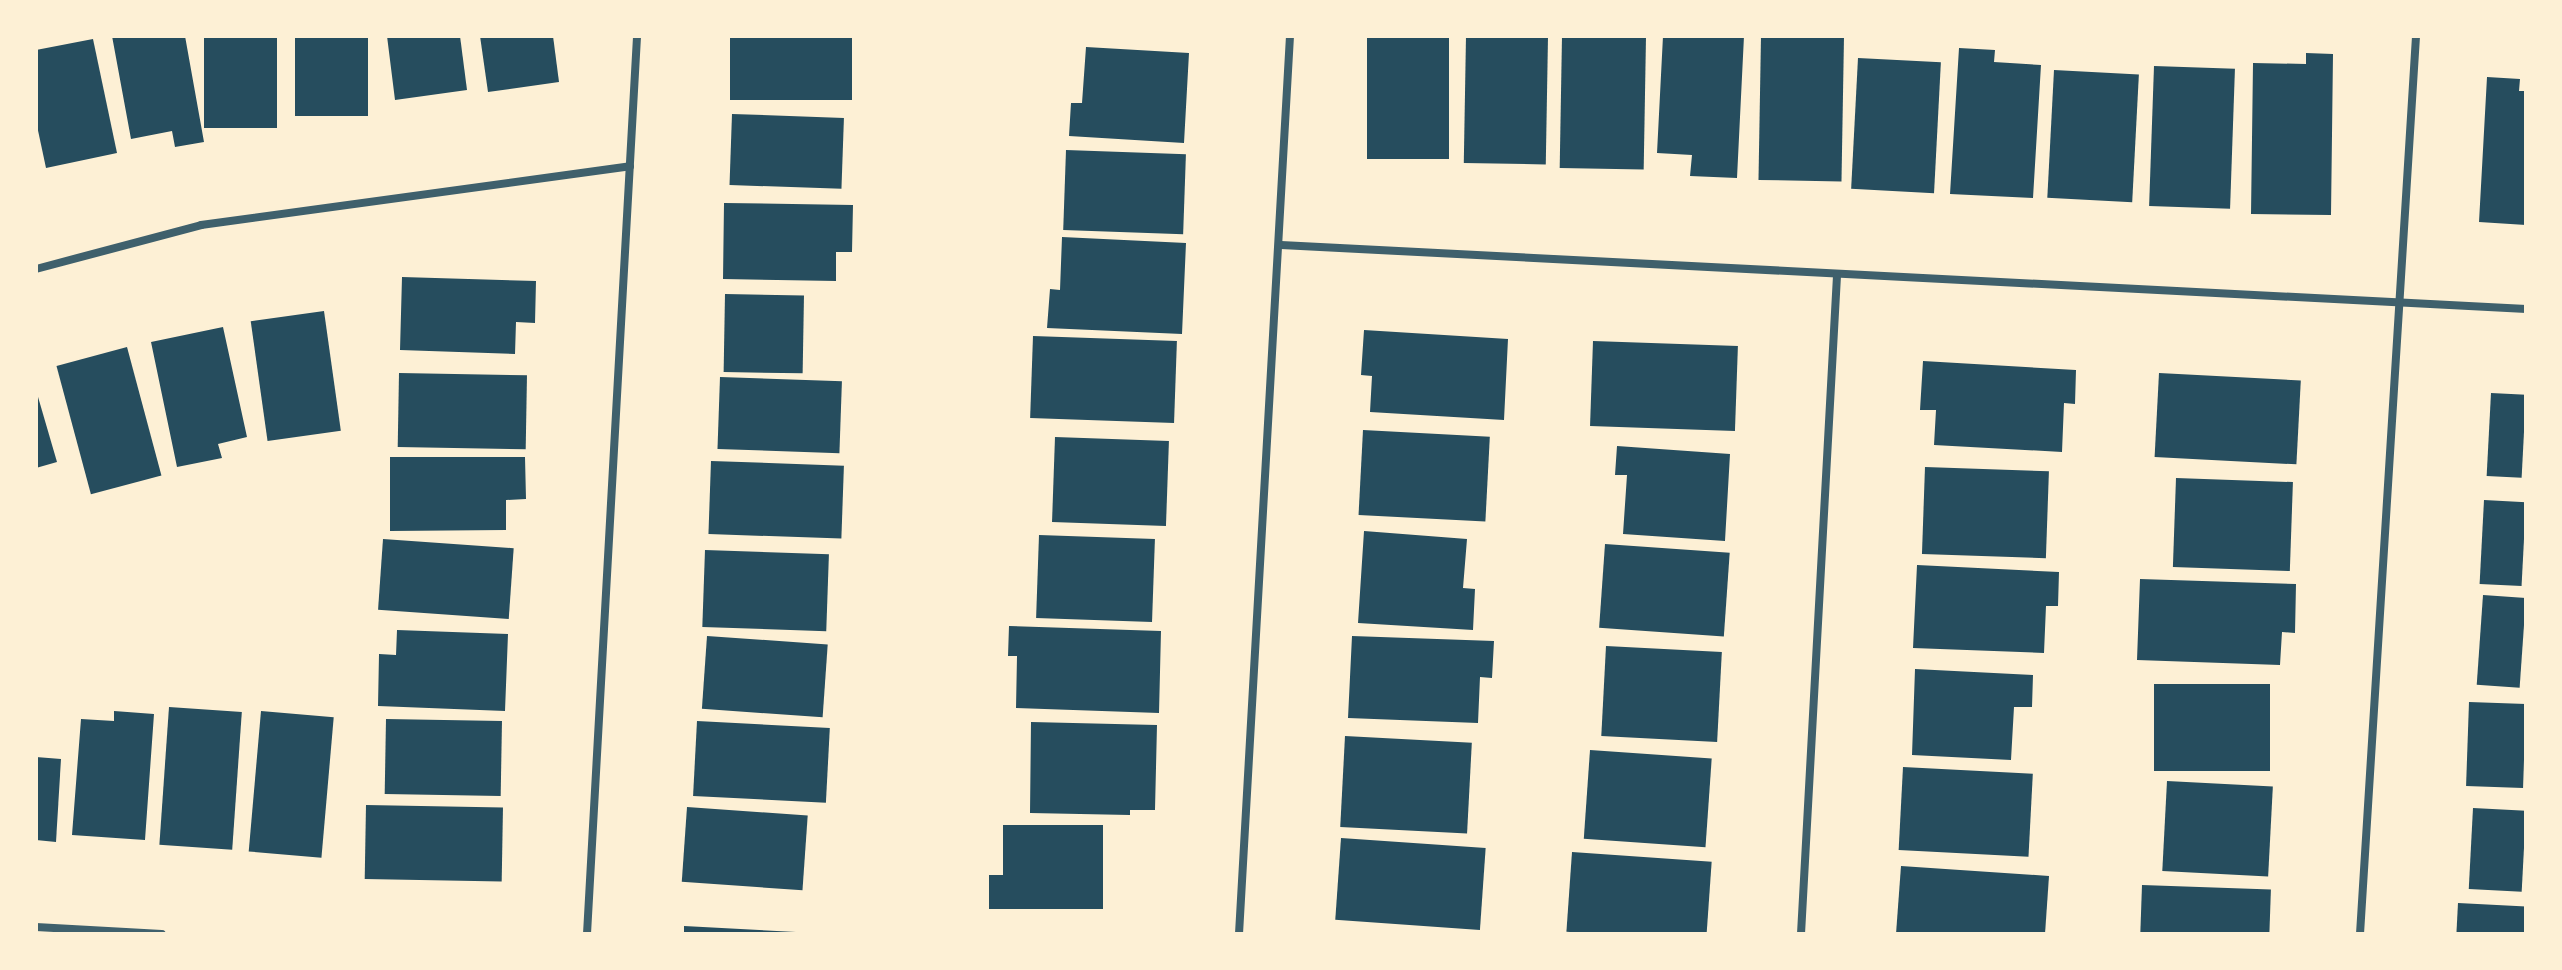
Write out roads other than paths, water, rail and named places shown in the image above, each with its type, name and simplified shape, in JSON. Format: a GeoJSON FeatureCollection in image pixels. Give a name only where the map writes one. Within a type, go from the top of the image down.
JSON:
{"type":"FeatureCollection","features":[{"type":"Feature","properties":{"kind":"street"},"geometry":{"type":"LineString","coordinates":[[587,934],[637,36]]}},
{"type":"Feature","properties":{"kind":"street"},"geometry":{"type":"LineString","coordinates":[[1239,934],[1281,245],[1290,36]]}},
{"type":"Feature","properties":{"kind":"street"},"geometry":{"type":"LineString","coordinates":[[2360,934],[2416,36]]}},
{"type":"Feature","properties":{"kind":"street"},"geometry":{"type":"LineString","coordinates":[[36,269],[201,225],[630,166]]}},
{"type":"Feature","properties":{"kind":"street"},"geometry":{"type":"LineString","coordinates":[[1281,245],[2526,309]]}},
{"type":"Feature","properties":{"kind":"street"},"geometry":{"type":"LineString","coordinates":[[1801,934],[1837,275]]}},
{"type":"Feature","properties":{"kind":"street"},"geometry":{"type":"LineString","coordinates":[[36,927],[162,934]]}}]}
